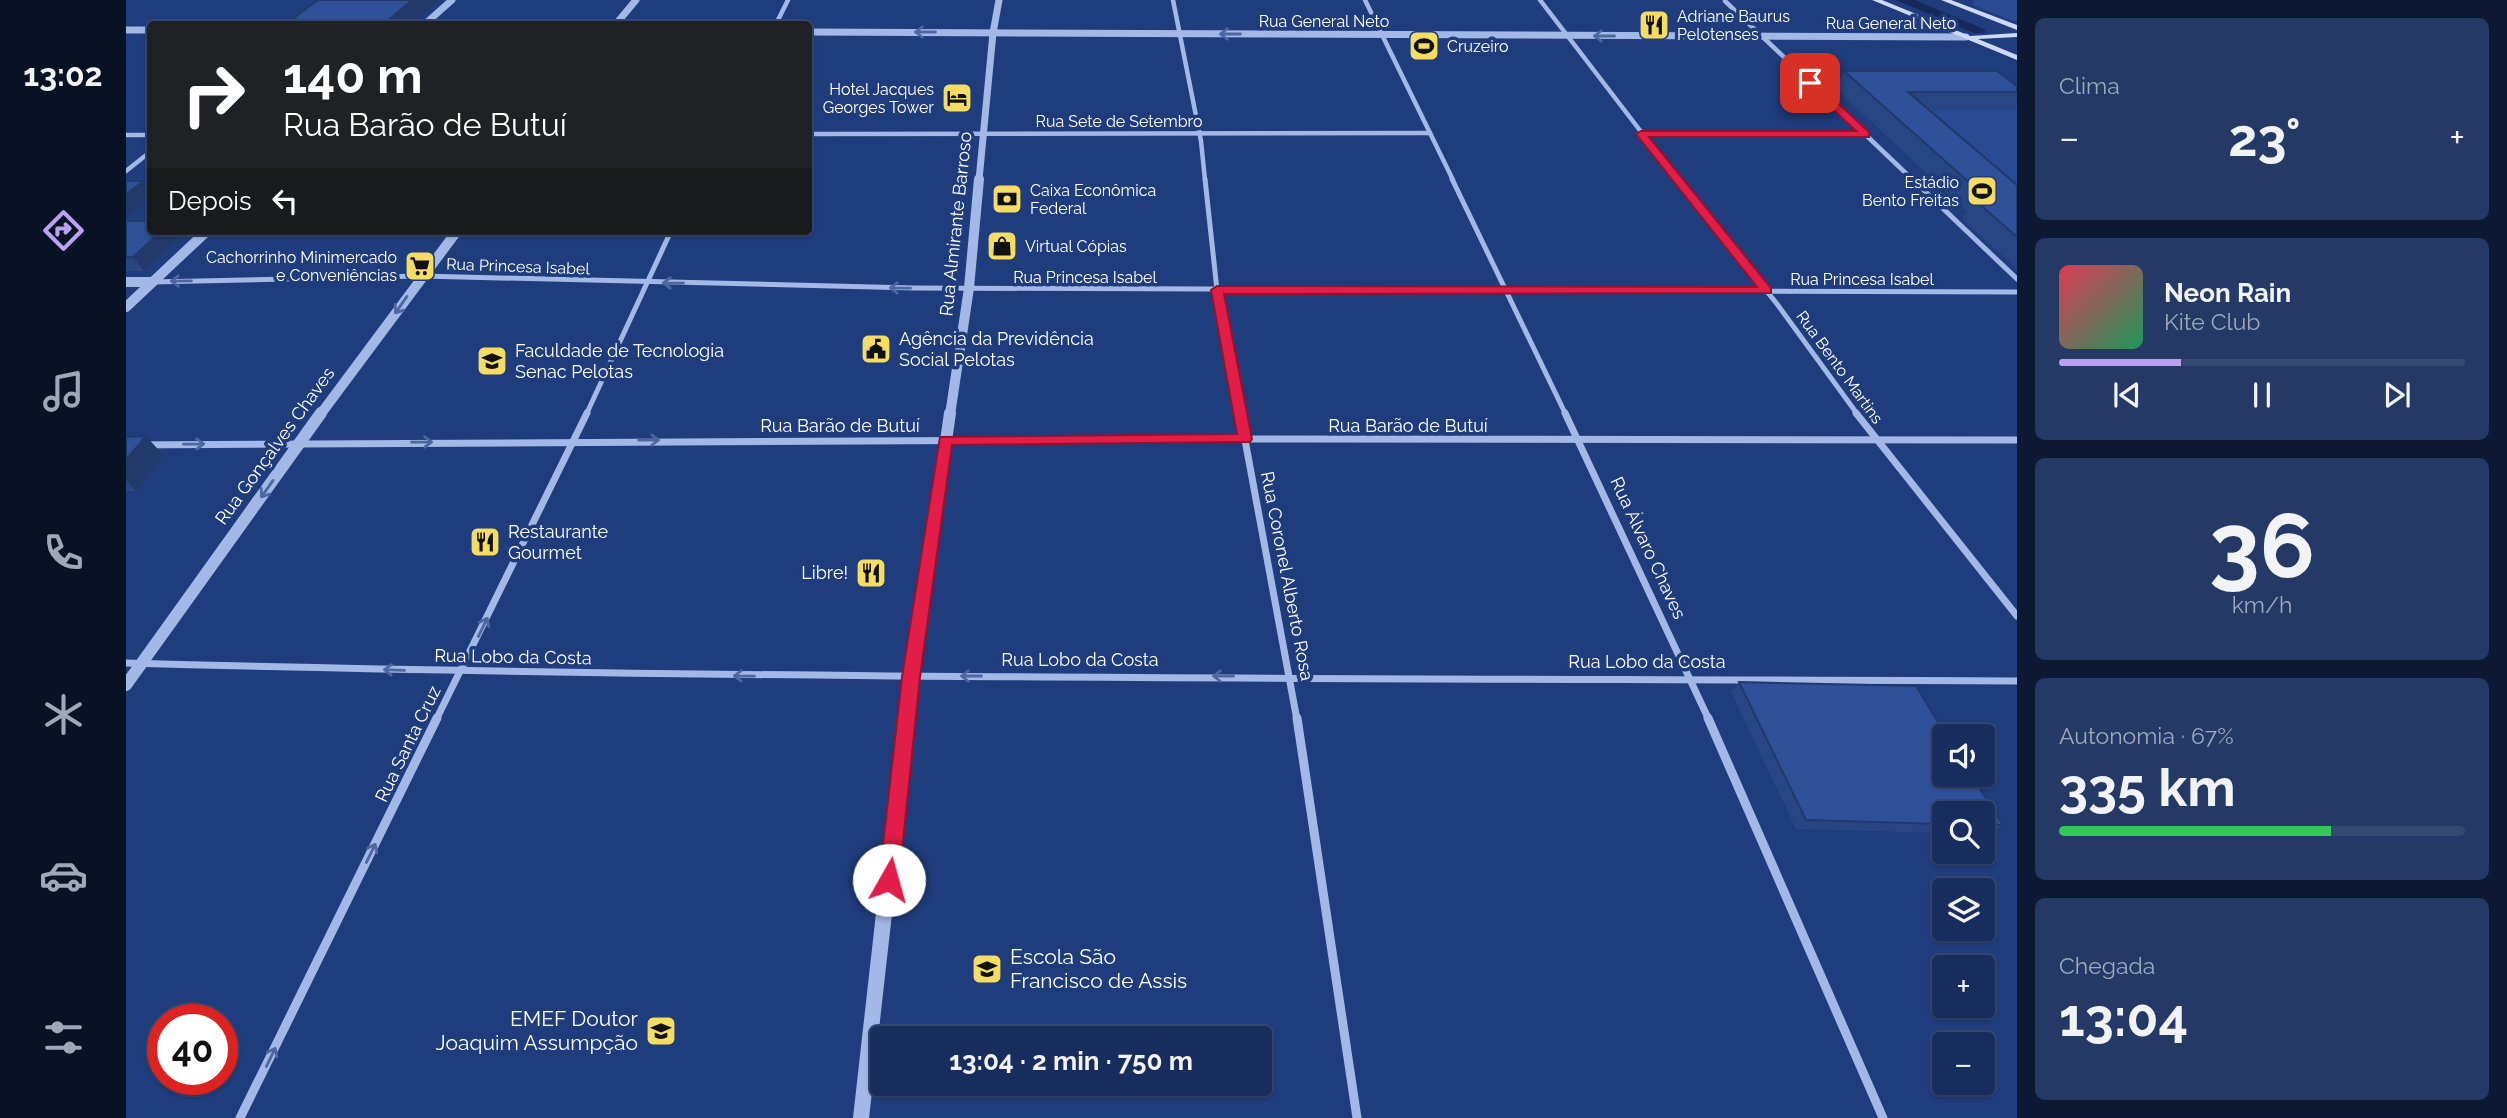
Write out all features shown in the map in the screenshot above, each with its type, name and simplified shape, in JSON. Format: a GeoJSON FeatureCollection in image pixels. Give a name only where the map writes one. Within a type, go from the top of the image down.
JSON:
{"type":"FeatureCollection","features":[{"type":"Feature","properties":{"kind":"main road"},"geometry":{"type":"LineString","coordinates":[[1876,0],[2017,58]]}},
{"type":"Feature","properties":{"kind":"main road"},"geometry":{"type":"LineString","coordinates":[[1945,0],[1959,3],[2015,30]]}},
{"type":"Feature","properties":{"kind":"main road","name":"Rua General Neto"},"geometry":{"type":"LineString","coordinates":[[1966,37],[2015,30]]}},
{"type":"Feature","properties":{"kind":"street"},"geometry":{"type":"LineString","coordinates":[[428,21],[452,0]]}},
{"type":"Feature","properties":{"kind":"street"},"geometry":{"type":"LineString","coordinates":[[618,21],[636,0]]}},
{"type":"Feature","properties":{"kind":"street"},"geometry":{"type":"LineString","coordinates":[[778,21],[788,0]]}},
{"type":"Feature","properties":{"kind":"street","name":"Rua Almirante Barroso"},"geometry":{"type":"LineString","coordinates":[[861,1118],[911,677],[969,288],[993,33],[999,0]]}},
{"type":"Feature","properties":{"kind":"street","name":"Rua Coronel Alberto Rosa"},"geometry":{"type":"LineString","coordinates":[[1173,0],[1199,133],[1217,290],[1291,677],[1357,1118]]}},
{"type":"Feature","properties":{"kind":"street","name":"Rua Álvaro Chaves"},"geometry":{"type":"LineString","coordinates":[[1365,0],[1580,441],[1690,678],[1883,1118]]}},
{"type":"Feature","properties":{"kind":"street","name":"Rua Bento Martins"},"geometry":{"type":"LineString","coordinates":[[1540,0],[1641,134],[1766,290],[1876,440],[2017,616]]}},
{"type":"Feature","properties":{"kind":"street"},"geometry":{"type":"LineString","coordinates":[[1725,1],[2017,279]]}},
{"type":"Feature","properties":{"kind":"street"},"geometry":{"type":"LineString","coordinates":[[126,30],[147,30]]}},
{"type":"Feature","properties":{"kind":"street","name":"Rua General Neto"},"geometry":{"type":"LineString","coordinates":[[812,32],[1966,37]]}},
{"type":"Feature","properties":{"kind":"street","name":"Rua Sete de Setembro"},"geometry":{"type":"LineString","coordinates":[[812,134],[1430,133]]}},
{"type":"Feature","properties":{"kind":"street"},"geometry":{"type":"LineString","coordinates":[[1641,134],[1865,134]]}},
{"type":"Feature","properties":{"kind":"street"},"geometry":{"type":"LineString","coordinates":[[126,135],[147,135]]}},
{"type":"Feature","properties":{"kind":"street"},"geometry":{"type":"LineString","coordinates":[[126,171],[147,154]]}},
{"type":"Feature","properties":{"kind":"street"},"geometry":{"type":"LineString","coordinates":[[126,307],[203,235]]}},
{"type":"Feature","properties":{"kind":"street","name":"Rua Gonçalves Chaves"},"geometry":{"type":"LineString","coordinates":[[126,685],[299,443],[454,235]]}},
{"type":"Feature","properties":{"kind":"street","name":"Rua Santa Cruz"},"geometry":{"type":"LineString","coordinates":[[240,1118],[574,440],[669,235]]}},
{"type":"Feature","properties":{"kind":"street","name":"Rua Princesa Isabel"},"geometry":{"type":"LineString","coordinates":[[152,282],[421,276],[969,288],[2017,292]]}},
{"type":"Feature","properties":{"kind":"street"},"geometry":{"type":"LineString","coordinates":[[126,282],[152,282]]}},
{"type":"Feature","properties":{"kind":"street","name":"Rua Barão de Butuí"},"geometry":{"type":"LineString","coordinates":[[126,445],[574,440],[2017,440]]}},
{"type":"Feature","properties":{"kind":"street","name":"Rua Lobo da Costa"},"geometry":{"type":"LineString","coordinates":[[126,663],[461,672],[911,677],[2017,681]]}},
{"type":"Feature","properties":{"kind":"shaded area"},"geometry":{"type":"Polygon","coordinates":[[[1974,0],[2017,0],[2017,20],[2013,21],[1972,5],[1974,0]]]}},
{"type":"Feature","properties":{"kind":"shaded area","name":"Estádio Bento Freitas"},"geometry":{"type":"Polygon","coordinates":[[[1986,88],[2017,95],[2017,269],[1975,218],[1871,121],[1986,88]]]}},
{"type":"Feature","properties":{"kind":"building"},"geometry":{"type":"Polygon","coordinates":[[[318,0],[412,0],[388,21],[290,21],[318,0]]]}},
{"type":"Feature","properties":{"kind":"building"},"geometry":{"type":"Polygon","coordinates":[[[1844,71],[1997,71],[2017,86],[2017,92],[1908,92],[2017,185],[2017,237],[1975,200],[1989,200],[1844,71]]]}},
{"type":"Feature","properties":{"kind":"building"},"geometry":{"type":"Polygon","coordinates":[[[126,181],[143,181],[126,195],[126,181]]]}},
{"type":"Feature","properties":{"kind":"building"},"geometry":{"type":"Polygon","coordinates":[[[126,221],[147,221],[147,235],[157,235],[133,257],[126,257],[126,221]]]}},
{"type":"Feature","properties":{"kind":"building"},"geometry":{"type":"Polygon","coordinates":[[[146,436],[126,460],[126,437],[146,436]]]}},
{"type":"Feature","properties":{"kind":"building"},"geometry":{"type":"Polygon","coordinates":[[[1739,682],[1916,686],[1939,724],[1932,724],[1932,787],[1979,787],[1988,801],[1932,801],[1932,824],[1806,820],[1739,682]]]}},
{"type":"Feature","properties":{"kind":"building"},"geometry":{"type":"Polygon","coordinates":[[[1995,812],[2003,825],[1995,825],[1995,812]]]}},
{"type":"Feature","properties":{"kind":"waterway"},"geometry":{"type":"LineString","coordinates":[[1903,0],[1979,30]]}},
{"type":"Feature","properties":{"kind":"place","name":"Adriane Baurus Pelotenses"},"geometry":{"type":"Point","coordinates":[1654,25]}},
{"type":"Feature","properties":{"kind":"place","name":"Cruzeiro"},"geometry":{"type":"Point","coordinates":[1424,46]}},
{"type":"Feature","properties":{"kind":"place","name":"Hotel Jacques Georges Tower"},"geometry":{"type":"Point","coordinates":[957,98]}},
{"type":"Feature","properties":{"kind":"place","name":"Estádio Bento Freitas"},"geometry":{"type":"Point","coordinates":[1982,191]}},
{"type":"Feature","properties":{"kind":"place","name":"Caixa Econômica Federal"},"geometry":{"type":"Point","coordinates":[1007,199]}},
{"type":"Feature","properties":{"kind":"place","name":"Virtual Cópias"},"geometry":{"type":"Point","coordinates":[1002,246]}},
{"type":"Feature","properties":{"kind":"place","name":"Cachorrinho Minimercado e Conveniências"},"geometry":{"type":"Point","coordinates":[420,266]}},
{"type":"Feature","properties":{"kind":"place","name":"Agência da Previdência Social Pelotas"},"geometry":{"type":"Point","coordinates":[876,349]}},
{"type":"Feature","properties":{"kind":"place","name":"Faculdade de Tecnologia Senac Pelotas"},"geometry":{"type":"Point","coordinates":[492,361]}},
{"type":"Feature","properties":{"kind":"place","name":"Restaurante Gourmet"},"geometry":{"type":"Point","coordinates":[485,542]}},
{"type":"Feature","properties":{"kind":"place","name":"Libre!"},"geometry":{"type":"Point","coordinates":[871,573]}},
{"type":"Feature","properties":{"kind":"place","name":"Escola São Francisco de Assis"},"geometry":{"type":"Point","coordinates":[987,969]}},
{"type":"Feature","properties":{"kind":"place","name":"EMEF Doutor Joaquim Assumpção"},"geometry":{"type":"Point","coordinates":[661,1031]}},
{"type":"Feature","properties":{"kind":"route"},"geometry":{"type":"LineString","coordinates":[[889,880],[911,677],[945,440],[1245,439],[1217,290],[1766,290],[1641,134],[1865,134],[1810,83]]}}]}
